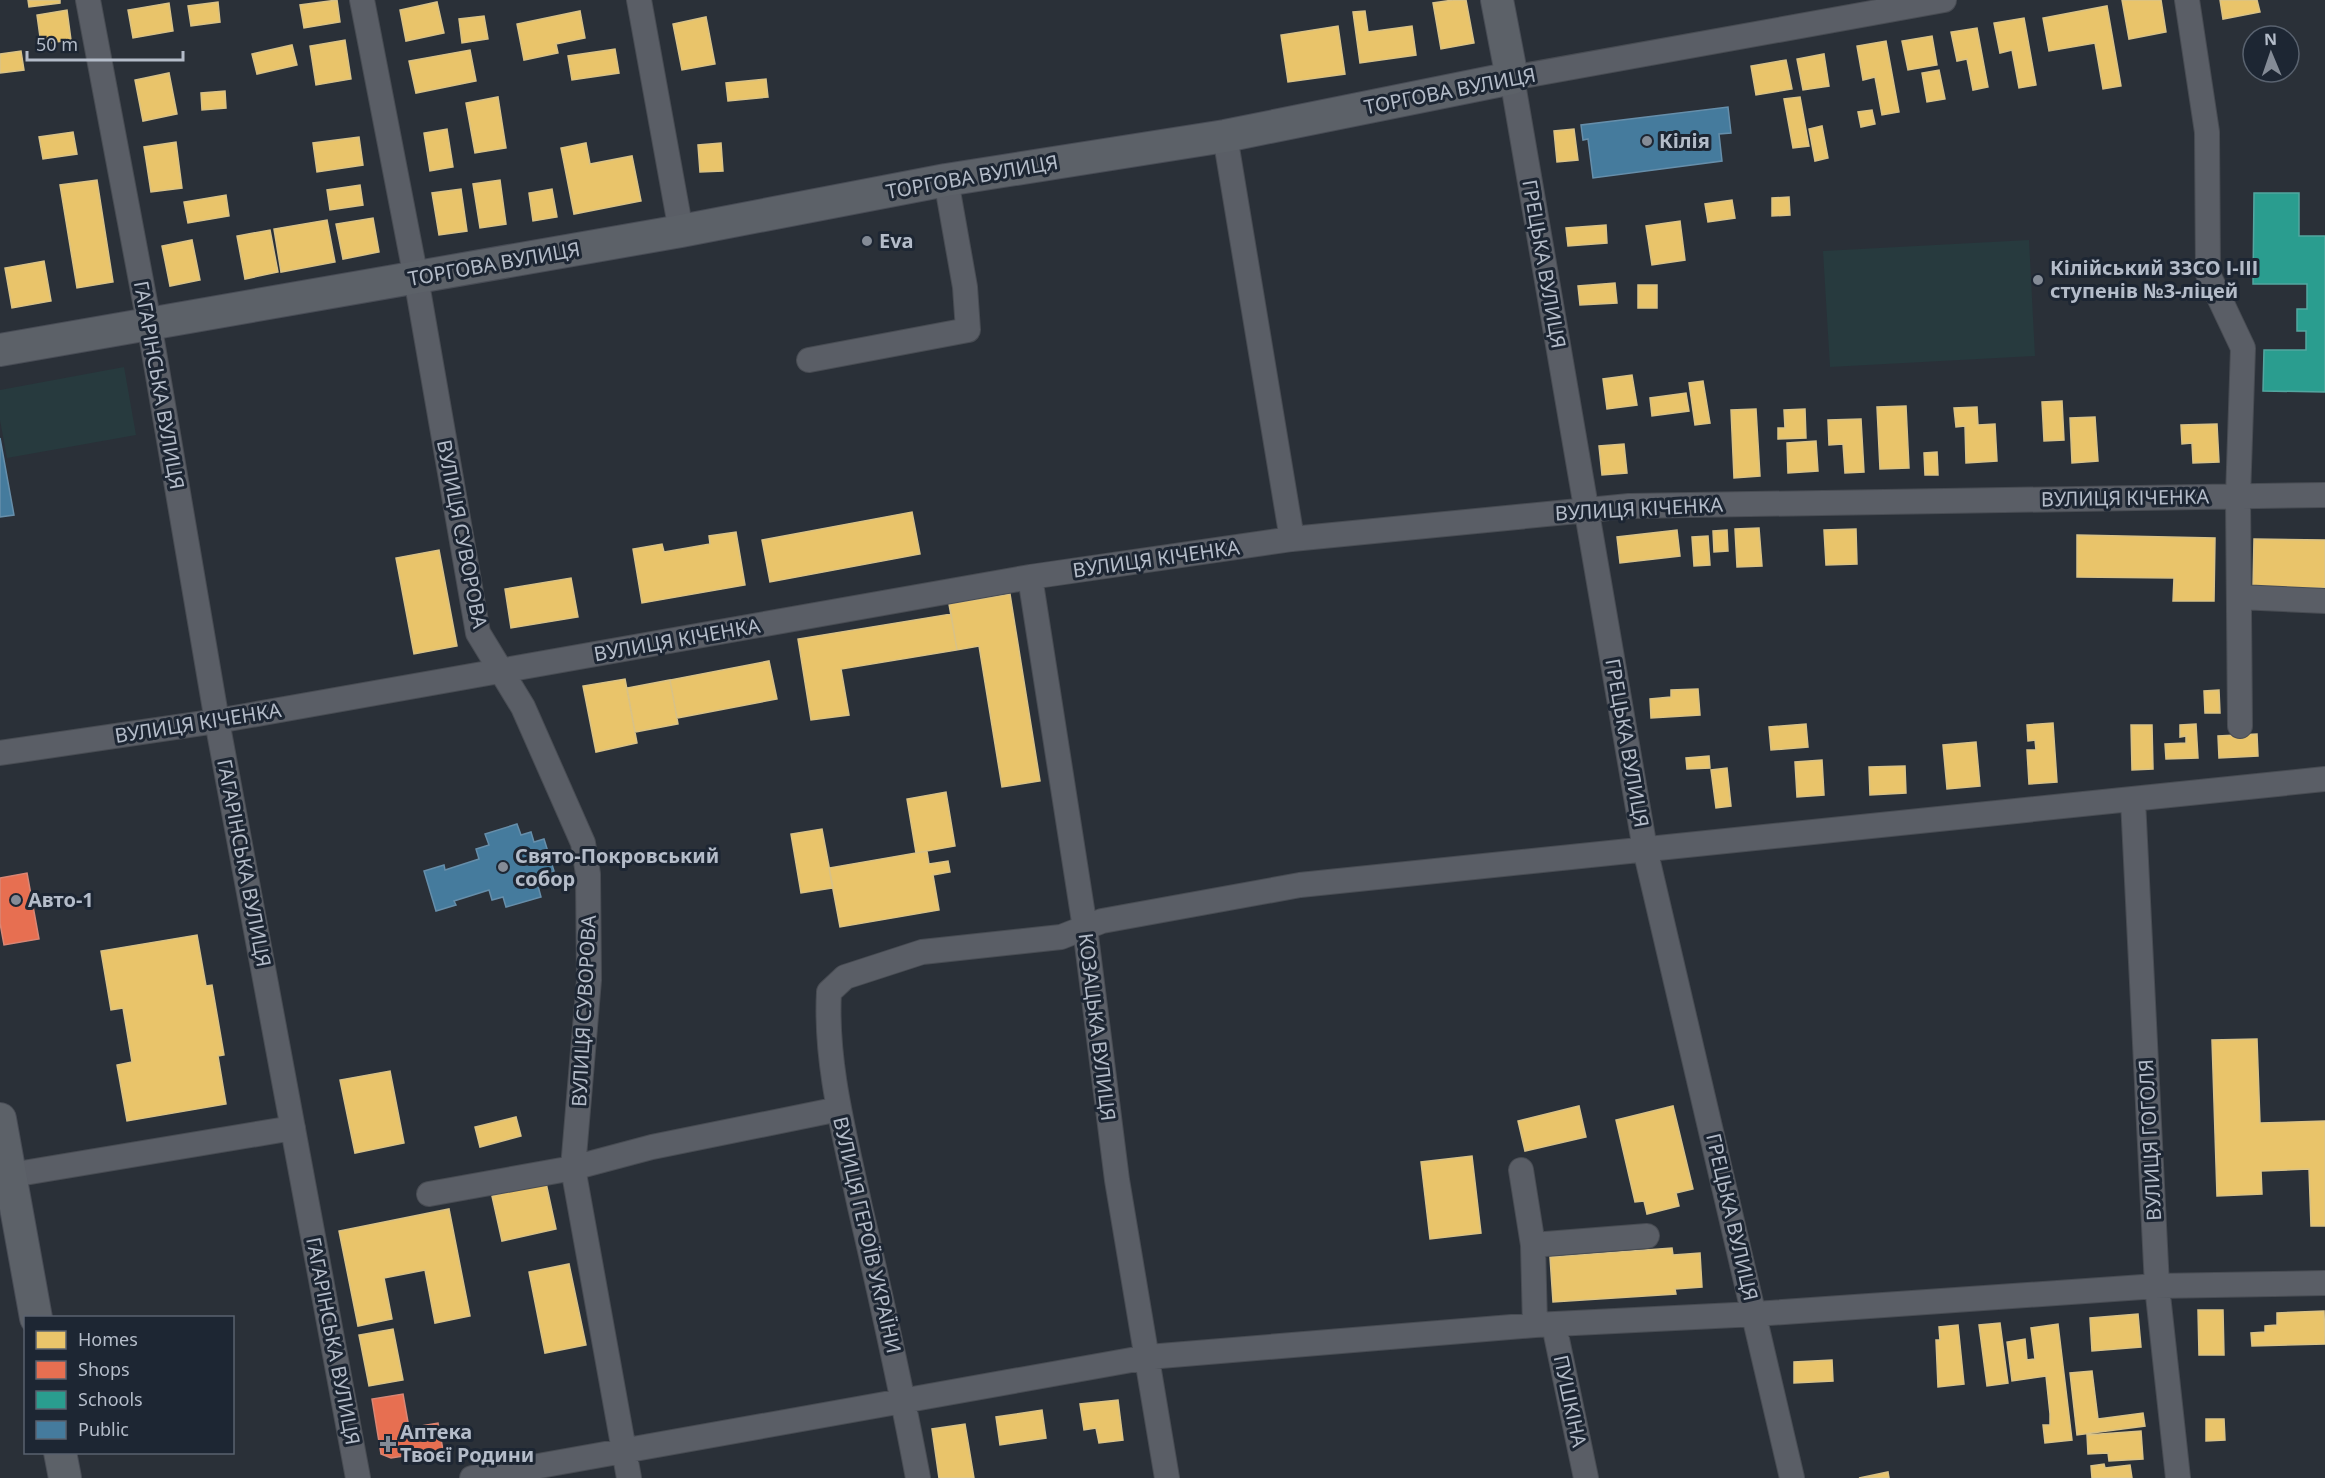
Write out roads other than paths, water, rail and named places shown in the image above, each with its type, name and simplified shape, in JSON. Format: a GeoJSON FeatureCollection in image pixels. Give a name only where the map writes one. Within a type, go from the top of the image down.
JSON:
{"type":"FeatureCollection","features":[{"type":"Feature","properties":{"kind":"main road","name":"ГРЕЦЬКА ВУЛИЦЯ"},"geometry":{"type":"LineString","coordinates":[[1497,0],[1512,78]]}},
{"type":"Feature","properties":{"kind":"main road","name":"ТОРГОВА ВУЛИЦЯ"},"geometry":{"type":"LineString","coordinates":[[0,350],[681,231],[946,180],[1225,136],[1512,78]]}},
{"type":"Feature","properties":{"kind":"main road"},"geometry":{"type":"LineString","coordinates":[[0,1119],[5,1177],[36,1316]]}},
{"type":"Feature","properties":{"kind":"main road"},"geometry":{"type":"LineString","coordinates":[[60,1454],[65,1478]]}},
{"type":"Feature","properties":{"kind":"street","name":"ГАГАРІНСЬКА ВУЛИЦЯ"},"geometry":{"type":"LineString","coordinates":[[88,0],[149,323],[217,721],[358,1478]]}},
{"type":"Feature","properties":{"kind":"street","name":"ВУЛИЦЯ СУВОРОВА"},"geometry":{"type":"LineString","coordinates":[[362,0],[416,278],[478,633],[523,708],[583,843],[588,874],[589,980],[573,1168],[629,1478]]}},
{"type":"Feature","properties":{"kind":"street"},"geometry":{"type":"LineString","coordinates":[[639,0],[681,231]]}},
{"type":"Feature","properties":{"kind":"street","name":"ТОРГОВА ВУЛИЦЯ"},"geometry":{"type":"LineString","coordinates":[[1512,78],[1944,0]]}},
{"type":"Feature","properties":{"kind":"street"},"geometry":{"type":"LineString","coordinates":[[2187,0],[2206,132],[2208,274],[2242,348],[2238,497],[2240,726]]}},
{"type":"Feature","properties":{"kind":"street","name":"ГРЕЦЬКА ВУЛИЦЯ"},"geometry":{"type":"LineString","coordinates":[[1512,78],[1645,849],[1792,1478]]}},
{"type":"Feature","properties":{"kind":"street"},"geometry":{"type":"LineString","coordinates":[[1225,136],[1292,539]]}},
{"type":"Feature","properties":{"kind":"street"},"geometry":{"type":"LineString","coordinates":[[810,360],[968,330],[965,287],[946,180]]}},
{"type":"Feature","properties":{"kind":"street","name":"ВУЛИЦЯ КІЧЕНКА"},"geometry":{"type":"LineString","coordinates":[[0,753],[217,721],[1030,577],[1292,539],[1629,506],[2325,495]]}},
{"type":"Feature","properties":{"kind":"street","name":"КОЗАЦЬКА ВУЛИЦЯ"},"geometry":{"type":"LineString","coordinates":[[1030,577],[1084,928],[1117,1180],[1167,1478]]}},
{"type":"Feature","properties":{"kind":"street"},"geometry":{"type":"LineString","coordinates":[[2239,597],[2325,601]]}},
{"type":"Feature","properties":{"kind":"street"},"geometry":{"type":"LineString","coordinates":[[1084,928],[1102,921],[1300,885],[2325,779]]}},
{"type":"Feature","properties":{"kind":"street","name":"ВУЛИЦЯ ГОГОЛЯ"},"geometry":{"type":"LineString","coordinates":[[2133,800],[2157,1286],[2178,1478]]}},
{"type":"Feature","properties":{"kind":"street","name":"ВУЛИЦЯ ГЕРОЇВ УКРАЇНИ"},"geometry":{"type":"LineString","coordinates":[[918,1478],[904,1402],[839,1109],[826,1029],[829,992],[845,977],[922,952],[1061,938],[1084,928]]}},
{"type":"Feature","properties":{"kind":"street"},"geometry":{"type":"LineString","coordinates":[[429,1194],[573,1168],[652,1147],[839,1109]]}},
{"type":"Feature","properties":{"kind":"street"},"geometry":{"type":"LineString","coordinates":[[5,1177],[293,1128]]}},
{"type":"Feature","properties":{"kind":"street","name":"ПУШКІНА"},"geometry":{"type":"LineString","coordinates":[[1521,1170],[1545,1325],[1586,1478]]}},
{"type":"Feature","properties":{"kind":"street"},"geometry":{"type":"LineString","coordinates":[[1533,1245],[1647,1236]]}},
{"type":"Feature","properties":{"kind":"street"},"geometry":{"type":"LineString","coordinates":[[472,1478],[1148,1357],[1545,1325],[1755,1314],[2157,1286],[2325,1283]]}},
{"type":"Feature","properties":{"kind":"place","name":"Кілія"},"geometry":{"type":"Point","coordinates":[1647,141]}},
{"type":"Feature","properties":{"kind":"place","name":"Eva"},"geometry":{"type":"Point","coordinates":[867,241]}},
{"type":"Feature","properties":{"kind":"place","name":"Кілійський ЗЗСО І-ІІІ ступенів №3-ліцей"},"geometry":{"type":"Point","coordinates":[2038,280]}},
{"type":"Feature","properties":{"kind":"place","name":"Свято-Покровський собор"},"geometry":{"type":"Point","coordinates":[503,867]}},
{"type":"Feature","properties":{"kind":"place","name":"Авто-1"},"geometry":{"type":"Point","coordinates":[16,900]}},
{"type":"Feature","properties":{"kind":"place","name":"Аптека Твоєї Родини"},"geometry":{"type":"Point","coordinates":[388,1444]}}]}
